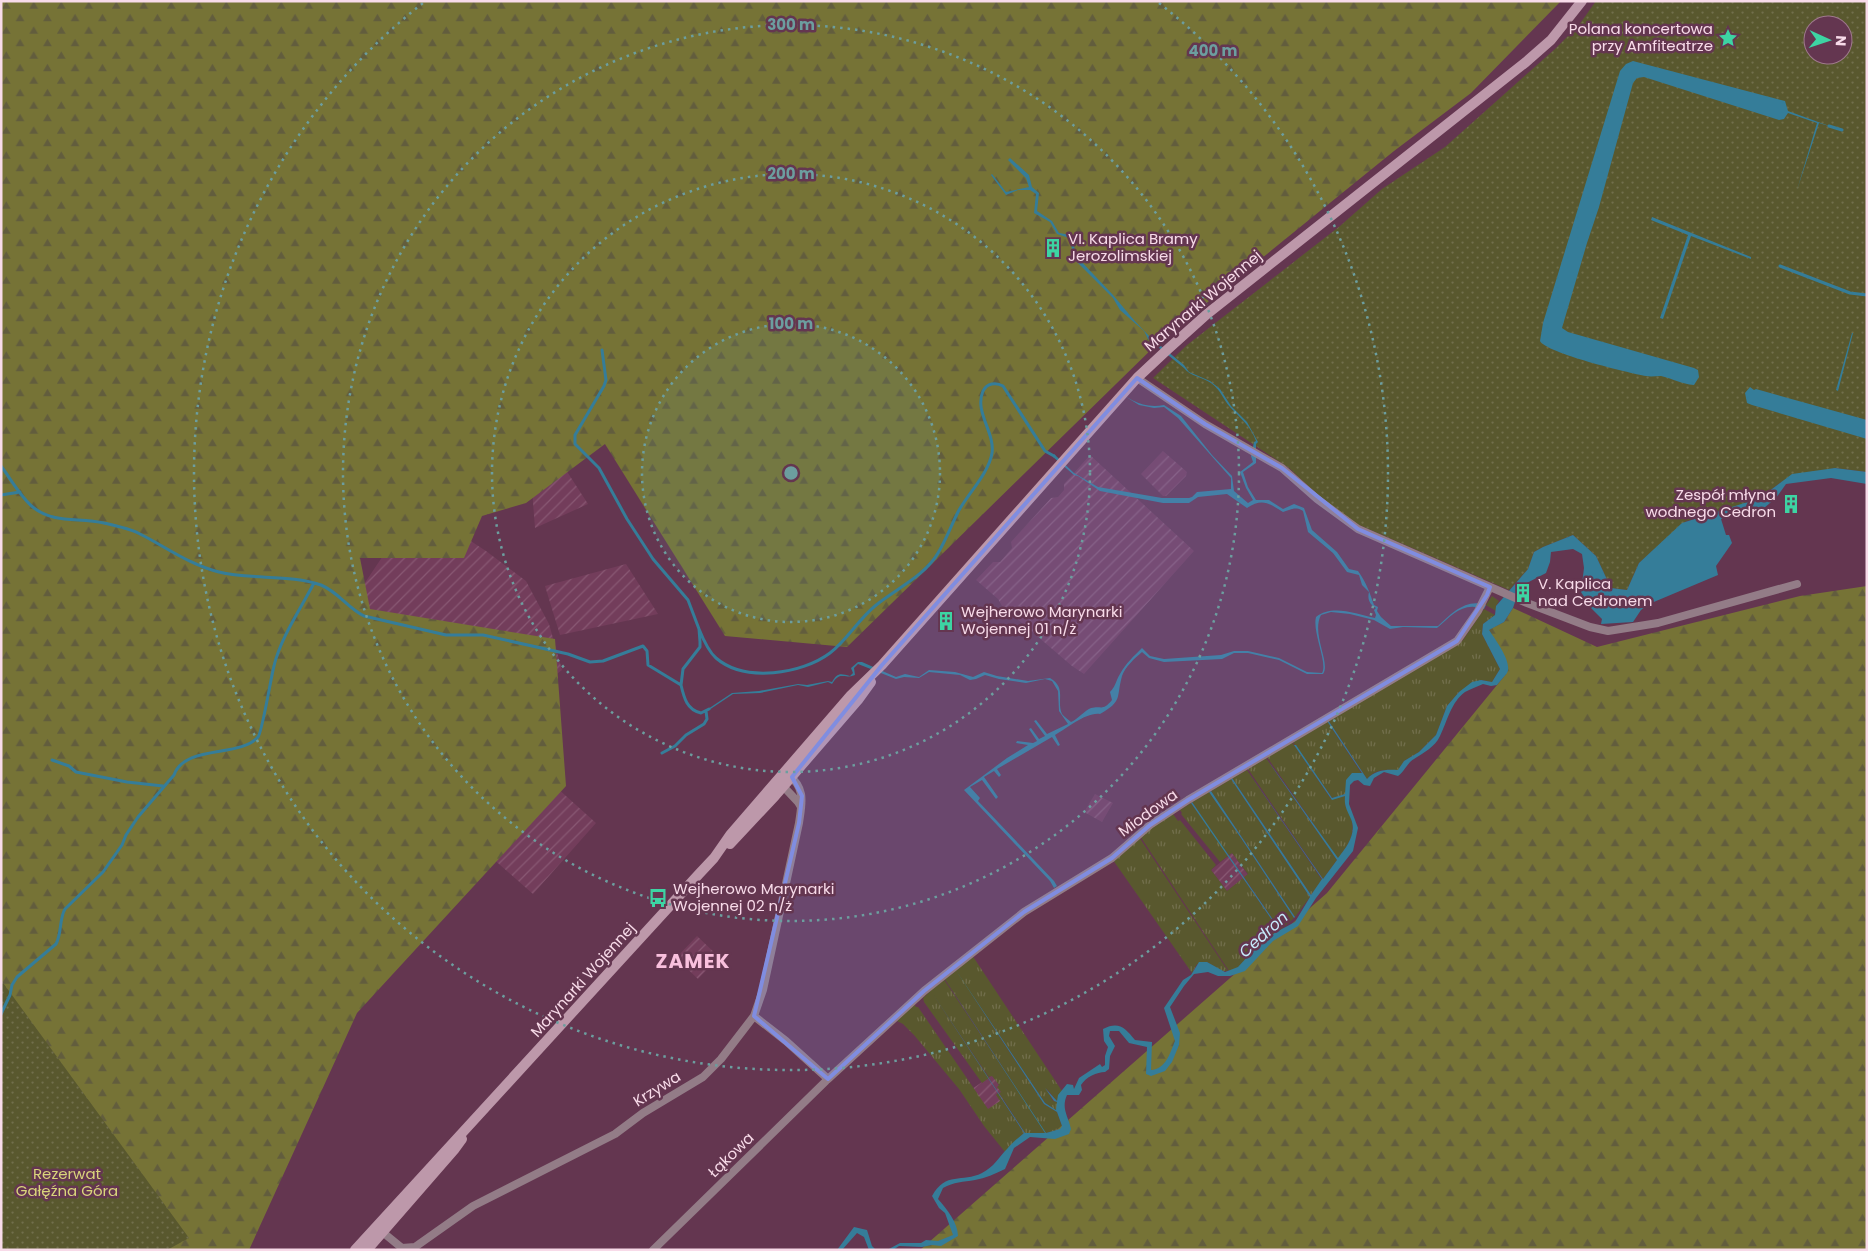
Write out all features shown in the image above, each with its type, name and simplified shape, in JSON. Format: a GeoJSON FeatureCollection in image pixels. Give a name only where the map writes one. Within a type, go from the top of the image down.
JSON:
{"type":"FeatureCollection","features":[{"type":"Feature","properties":{"kind":"main road","name":"Marynarki Wojennej"},"geometry":{"type":"LineString","coordinates":[[355,1250],[379,1229],[454,1150],[474,1122],[714,858],[730,835],[858,700],[882,665],[1137,378],[1207,314],[1526,62],[1551,40],[1582,1]]}},
{"type":"Feature","properties":{"kind":"main road","name":"Marynarki Wojennej"},"geometry":{"type":"LineString","coordinates":[[367,1250],[379,1229]]}},
{"type":"Feature","properties":{"kind":"street"},"geometry":{"type":"LineString","coordinates":[[1137,378],[1205,424],[1282,468],[1317,499],[1358,529],[1463,576],[1590,627],[1608,631],[1658,623],[1797,584]]}},
{"type":"Feature","properties":{"kind":"street","name":"Miodowa"},"geometry":{"type":"LineString","coordinates":[[828,1079],[924,991],[1024,912],[1112,858],[1144,830],[1188,800],[1457,640],[1478,611],[1490,586]]}},
{"type":"Feature","properties":{"kind":"street","name":"Krzywa"},"geometry":{"type":"LineString","coordinates":[[379,1229],[402,1248],[415,1247],[472,1206],[616,1134],[643,1113],[703,1077],[721,1059],[754,1016],[763,990],[801,809],[798,783],[788,774]]}},
{"type":"Feature","properties":{"kind":"street"},"geometry":{"type":"LineString","coordinates":[[780,784],[798,802],[801,809]]}},
{"type":"Feature","properties":{"kind":"street"},"geometry":{"type":"LineString","coordinates":[[754,1016],[786,1041],[828,1079]]}},
{"type":"Feature","properties":{"kind":"street","name":"Łąkowa"},"geometry":{"type":"LineString","coordinates":[[653,1250],[828,1079]]}},
{"type":"Feature","properties":{"kind":"highlighted area"},"geometry":{"type":"Polygon","coordinates":[[[1137,378],[1205,424],[1282,468],[1358,529],[1490,587],[1487,595],[1457,641],[1188,800],[1150,825],[1112,858],[1024,912],[924,991],[828,1079],[754,1016],[799,823],[802,796],[792,777],[882,665],[1137,378]]]}},
{"type":"Feature","properties":{"kind":"shaded area"},"geometry":{"type":"Polygon","coordinates":[[[526,408],[588,504],[535,528],[526,411],[526,408]]]}},
{"type":"Feature","properties":{"kind":"shaded area"},"geometry":{"type":"Polygon","coordinates":[[[1163,451],[1187,472],[1186,476],[1166,496],[1163,496],[1141,474],[1163,451]]]}},
{"type":"Feature","properties":{"kind":"shaded area"},"geometry":{"type":"Polygon","coordinates":[[[1090,455],[1194,551],[1084,674],[1072,666],[1002,606],[998,599],[976,580],[993,562],[1000,562],[1012,548],[1011,542],[1051,498],[1058,497],[1064,490],[1064,484],[1090,455]]]}},
{"type":"Feature","properties":{"kind":"shaded area"},"geometry":{"type":"Polygon","coordinates":[[[403,526],[454,530],[526,581],[549,624],[562,670],[554,676],[400,635],[354,599],[403,526]]]}},
{"type":"Feature","properties":{"kind":"shaded area"},"geometry":{"type":"Polygon","coordinates":[[[626,564],[658,614],[560,635],[545,586],[626,564]]]}},
{"type":"Feature","properties":{"kind":"shaded area"},"geometry":{"type":"Polygon","coordinates":[[[556,787],[596,823],[533,894],[482,849],[556,787]]]}},
{"type":"Feature","properties":{"kind":"shaded area"},"geometry":{"type":"Polygon","coordinates":[[[1095,794],[1113,803],[1102,822],[1084,812],[1095,794]]]}},
{"type":"Feature","properties":{"kind":"shaded area"},"geometry":{"type":"Polygon","coordinates":[[[1232,853],[1248,875],[1227,891],[1211,870],[1232,853]]]}},
{"type":"Feature","properties":{"kind":"shaded area"},"geometry":{"type":"Polygon","coordinates":[[[697,936],[719,957],[698,979],[676,958],[697,936]]]}},
{"type":"Feature","properties":{"kind":"shaded area"},"geometry":{"type":"Polygon","coordinates":[[[992,1075],[1007,1097],[987,1111],[972,1089],[992,1075]]]}},
{"type":"Feature","properties":{"kind":"green space"},"geometry":{"type":"Polygon","coordinates":[[[1,1],[1561,1],[1471,93],[1394,151],[1161,340],[847,647],[725,636],[605,444],[526,503],[482,516],[464,558],[360,558],[370,609],[555,639],[566,786],[357,1013],[249,1250],[1,1250],[1,1]]]}},
{"type":"Feature","properties":{"kind":"green space"},"geometry":{"type":"Polygon","coordinates":[[[1596,1],[1867,1],[1867,472],[1835,468],[1781,482],[1760,498],[1746,504],[1686,521],[1639,563],[1627,590],[1611,588],[1596,556],[1573,535],[1534,552],[1528,569],[1509,590],[1359,525],[1322,499],[1289,468],[1153,378],[1187,345],[1340,226],[1382,189],[1445,147],[1555,49],[1579,25],[1596,1]]]}},
{"type":"Feature","properties":{"kind":"green space"},"geometry":{"type":"Polygon","coordinates":[[[1867,586],[1867,1250],[920,1250],[1327,893],[1506,674],[1488,630],[1504,622],[1513,608],[1597,647],[1800,596],[1867,586]]]}},
{"type":"Feature","properties":{"kind":"green space"},"geometry":{"type":"Polygon","coordinates":[[[1492,596],[1499,601],[1496,611],[1486,605],[1492,596]]]}},
{"type":"Feature","properties":{"kind":"green space"},"geometry":{"type":"Polygon","coordinates":[[[1484,609],[1495,615],[1483,624],[1482,634],[1500,669],[1492,682],[1481,680],[1459,692],[1447,706],[1436,735],[1419,752],[1404,761],[1398,771],[1381,770],[1367,779],[1328,720],[1463,640],[1484,609]]]}},
{"type":"Feature","properties":{"kind":"green space"},"geometry":{"type":"Polygon","coordinates":[[[1327,721],[1362,774],[1352,773],[1346,794],[1332,798],[1293,742],[1327,721]]]}},
{"type":"Feature","properties":{"kind":"green space"},"geometry":{"type":"Polygon","coordinates":[[[1292,742],[1331,799],[1345,796],[1345,805],[1353,827],[1349,842],[1338,859],[1267,757],[1292,742]]]}},
{"type":"Feature","properties":{"kind":"green space"},"geometry":{"type":"Polygon","coordinates":[[[1266,758],[1337,860],[1323,879],[1248,769],[1266,758]]]}},
{"type":"Feature","properties":{"kind":"green space"},"geometry":{"type":"Polygon","coordinates":[[[1247,770],[1322,880],[1311,895],[1232,778],[1247,770]]]}},
{"type":"Feature","properties":{"kind":"green space"},"geometry":{"type":"Polygon","coordinates":[[[1231,779],[1310,897],[1295,917],[1211,791],[1231,779]]]}},
{"type":"Feature","properties":{"kind":"green space"},"geometry":{"type":"Polygon","coordinates":[[[1209,792],[1294,918],[1280,930],[1244,877],[1248,874],[1232,853],[1229,855],[1224,849],[1228,856],[1220,862],[1181,814],[1180,810],[1191,803],[1218,841],[1192,802],[1209,792]]]}},
{"type":"Feature","properties":{"kind":"green space"},"geometry":{"type":"Polygon","coordinates":[[[1173,814],[1216,865],[1211,870],[1227,891],[1243,878],[1279,930],[1260,943],[1238,968],[1229,971],[1140,836],[1173,814]]]}},
{"type":"Feature","properties":{"kind":"green space"},"geometry":{"type":"Polygon","coordinates":[[[1139,837],[1228,971],[1222,971],[1207,962],[1197,964],[1192,973],[1113,860],[1139,837]]]}},
{"type":"Feature","properties":{"kind":"green space"},"geometry":{"type":"Polygon","coordinates":[[[972,955],[1062,1091],[1057,1101],[1046,1088],[1053,1101],[1057,1102],[1057,1111],[1045,1103],[970,992],[1044,1104],[1057,1112],[1062,1126],[1055,1131],[1046,1133],[944,978],[972,955]]]}},
{"type":"Feature","properties":{"kind":"green space"},"geometry":{"type":"Polygon","coordinates":[[[943,978],[1046,1133],[1025,1133],[999,1093],[1001,1092],[997,1087],[999,1085],[992,1076],[989,1077],[930,991],[943,978]]]}},
{"type":"Feature","properties":{"kind":"green space","name":"Rezerwat Gałęźna Góra"},"geometry":{"type":"Polygon","coordinates":[[[1,980],[189,1238],[167,1250],[1,1250],[1,980]]]}},
{"type":"Feature","properties":{"kind":"green space"},"geometry":{"type":"Polygon","coordinates":[[[930,991],[989,1078],[982,1083],[924,1002],[923,998],[930,991]]]}},
{"type":"Feature","properties":{"kind":"green space"},"geometry":{"type":"Polygon","coordinates":[[[914,1004],[918,1007],[988,1109],[1000,1101],[996,1095],[998,1093],[1024,1133],[1005,1152],[984,1126],[959,1089],[914,1035],[897,1021],[914,1004]]]}},
{"type":"Feature","properties":{"kind":"water"},"geometry":{"type":"Polygon","coordinates":[[[1633,61],[1785,101],[1788,111],[1832,127],[1819,123],[1797,190],[1817,123],[1788,113],[1784,119],[1779,120],[1644,77],[1637,78],[1633,83],[1599,207],[1562,328],[1568,332],[1694,368],[1698,370],[1699,377],[1694,385],[1661,376],[1646,376],[1589,362],[1557,351],[1540,341],[1543,323],[1620,71],[1626,64],[1633,61]]]}},
{"type":"Feature","properties":{"kind":"water"},"geometry":{"type":"Polygon","coordinates":[[[1010,158],[1029,175],[1032,187],[1039,193],[1037,211],[1052,221],[1059,233],[1071,235],[1077,257],[1150,337],[1184,365],[1189,372],[1210,381],[1220,389],[1231,406],[1247,422],[1258,442],[1256,444],[1256,463],[1243,472],[1248,487],[1256,500],[1269,500],[1283,509],[1294,504],[1304,508],[1312,530],[1337,552],[1349,569],[1358,571],[1369,592],[1362,585],[1359,575],[1347,572],[1333,553],[1308,532],[1303,511],[1293,509],[1283,512],[1261,502],[1247,508],[1227,494],[1198,497],[1189,503],[1163,503],[1100,491],[1074,475],[1053,457],[1054,454],[1074,473],[1098,487],[1162,498],[1189,498],[1197,492],[1231,489],[1231,478],[1178,418],[1164,407],[1154,408],[1139,405],[1112,388],[1136,402],[1149,406],[1164,405],[1181,416],[1212,455],[1232,476],[1234,491],[1248,503],[1253,500],[1240,472],[1253,462],[1251,456],[1254,442],[1256,441],[1248,427],[1230,407],[1214,385],[1187,371],[1148,339],[1144,331],[1120,310],[1113,298],[1075,260],[1069,238],[1057,234],[1050,222],[1034,213],[1036,194],[1030,190],[1018,190],[1006,195],[991,175],[1006,192],[1029,187],[1026,178],[1008,160],[1010,158]]]}},
{"type":"Feature","properties":{"kind":"water"},"geometry":{"type":"Polygon","coordinates":[[[1652,217],[1751,257],[1751,259],[1691,236],[1663,319],[1660,318],[1688,235],[1651,220],[1652,217]]]}},
{"type":"Feature","properties":{"kind":"water"},"geometry":{"type":"Polygon","coordinates":[[[1853,333],[1838,391],[1836,390],[1853,333]]]}},
{"type":"Feature","properties":{"kind":"water"},"geometry":{"type":"Polygon","coordinates":[[[1750,387],[1754,390],[1867,420],[1867,439],[1747,403],[1745,393],[1750,387]]]}},
{"type":"Feature","properties":{"kind":"water"},"geometry":{"type":"Polygon","coordinates":[[[1835,468],[1867,472],[1867,484],[1831,478],[1786,484],[1776,498],[1764,508],[1742,510],[1721,519],[1726,535],[1729,535],[1732,543],[1716,566],[1718,575],[1649,604],[1641,610],[1633,622],[1601,624],[1602,619],[1591,608],[1581,592],[1584,568],[1582,554],[1573,549],[1551,552],[1546,573],[1523,585],[1513,608],[1504,622],[1489,630],[1506,657],[1508,663],[1507,673],[1497,685],[1483,684],[1460,696],[1438,740],[1412,761],[1398,776],[1384,772],[1374,778],[1370,786],[1364,785],[1358,780],[1350,785],[1349,804],[1358,828],[1353,851],[1316,898],[1298,926],[1273,941],[1245,971],[1230,976],[1218,976],[1208,972],[1194,974],[1170,1007],[1180,1033],[1179,1045],[1172,1062],[1165,1071],[1151,1076],[1146,1074],[1147,1047],[1129,1043],[1119,1031],[1110,1031],[1109,1036],[1115,1046],[1110,1056],[1109,1069],[1086,1080],[1081,1085],[1082,1090],[1079,1095],[1067,1095],[1065,1100],[1065,1108],[1071,1129],[1069,1134],[1055,1139],[1030,1137],[1014,1148],[1005,1169],[982,1178],[955,1183],[943,1188],[938,1199],[954,1221],[958,1236],[941,1246],[899,1246],[893,1250],[887,1250],[900,1243],[921,1243],[926,1240],[938,1241],[953,1235],[945,1213],[939,1208],[932,1196],[937,1188],[949,1180],[975,1176],[986,1171],[1024,1133],[933,994],[1025,1133],[1045,1133],[944,978],[1046,1133],[1060,1129],[1062,1126],[1057,1112],[1044,1104],[955,969],[1045,1103],[1056,1110],[1057,1102],[1054,1101],[1045,1088],[1057,1101],[1058,1095],[1067,1084],[1073,1085],[1074,1089],[1079,1078],[1100,1064],[1102,1067],[1105,1065],[1108,1047],[1104,1041],[1103,1029],[1118,1026],[1128,1032],[1135,1040],[1152,1042],[1151,1070],[1160,1067],[1167,1060],[1175,1041],[1164,1008],[1183,980],[1191,975],[1199,962],[1207,962],[1225,972],[1238,967],[1260,943],[1279,930],[1192,802],[1280,930],[1295,922],[1310,897],[1232,778],[1311,895],[1322,879],[1247,770],[1323,879],[1337,860],[1266,758],[1338,858],[1348,845],[1353,829],[1353,824],[1345,805],[1345,796],[1332,800],[1294,745],[1296,745],[1332,798],[1345,794],[1346,780],[1352,773],[1362,773],[1328,720],[1367,779],[1381,771],[1398,770],[1404,761],[1419,752],[1436,735],[1447,706],[1459,692],[1472,682],[1481,680],[1492,682],[1500,669],[1482,634],[1483,624],[1495,615],[1496,606],[1528,569],[1534,552],[1573,535],[1596,556],[1611,588],[1627,590],[1639,563],[1682,523],[1760,498],[1792,474],[1835,468]]]}},
{"type":"Feature","properties":{"kind":"water"},"geometry":{"type":"Polygon","coordinates":[[[1369,592],[1374,605],[1378,607],[1377,611],[1391,626],[1438,626],[1454,612],[1466,605],[1479,603],[1486,605],[1484,609],[1477,607],[1464,608],[1437,628],[1403,627],[1390,629],[1374,620],[1350,614],[1331,612],[1321,615],[1318,631],[1325,663],[1323,674],[1307,674],[1279,660],[1248,653],[1234,653],[1222,659],[1164,662],[1149,658],[1142,652],[1130,663],[1123,673],[1117,698],[1107,710],[1100,714],[1089,715],[1055,735],[1060,745],[1058,746],[1052,737],[997,769],[1001,775],[999,777],[994,771],[984,777],[998,797],[996,799],[982,780],[970,787],[980,798],[978,801],[1054,881],[1057,886],[1054,888],[1050,881],[964,790],[1028,745],[1016,743],[1017,741],[1033,743],[1037,741],[1029,729],[1031,728],[1039,739],[1045,736],[1034,721],[1036,720],[1047,734],[1068,724],[1059,711],[1058,691],[1052,681],[1045,679],[1026,683],[985,675],[970,680],[960,675],[929,672],[919,678],[904,677],[896,679],[858,664],[854,668],[855,675],[848,677],[840,676],[832,684],[828,682],[808,687],[798,685],[760,693],[733,694],[705,711],[732,693],[759,691],[798,684],[807,685],[828,681],[832,682],[839,674],[850,676],[853,673],[851,668],[858,662],[862,662],[896,677],[905,674],[919,677],[929,670],[955,672],[973,677],[984,672],[1028,681],[1050,678],[1060,690],[1060,709],[1062,714],[1071,722],[1091,708],[1104,707],[1109,704],[1112,700],[1110,692],[1114,688],[1122,670],[1142,648],[1150,656],[1164,659],[1248,651],[1279,658],[1307,672],[1322,673],[1323,662],[1316,631],[1316,617],[1329,611],[1344,611],[1375,618],[1374,610],[1376,608],[1370,602],[1369,592]]]}},
{"type":"Feature","properties":{"kind":"water"},"geometry":{"type":"Polygon","coordinates":[[[1211,791],[1295,917],[1294,918],[1209,792],[1211,791]]]}},
{"type":"Feature","properties":{"kind":"water"},"geometry":{"type":"Polygon","coordinates":[[[854,1227],[867,1230],[872,1246],[876,1250],[869,1250],[864,1237],[857,1233],[842,1250],[837,1250],[854,1227]]]}},
{"type":"Feature","properties":{"kind":"waterway"},"geometry":{"type":"LineString","coordinates":[[1829,126],[1842,130]]}},
{"type":"Feature","properties":{"kind":"waterway"},"geometry":{"type":"LineString","coordinates":[[1780,266],[1850,293],[1867,295]]}},
{"type":"Feature","properties":{"kind":"waterway"},"geometry":{"type":"LineString","coordinates":[[602,350],[606,380],[575,435],[575,444],[599,468],[627,519],[653,559],[688,600],[699,629],[700,647],[683,669],[681,685]]}},
{"type":"Feature","properties":{"kind":"waterway"},"geometry":{"type":"LineString","coordinates":[[699,629],[708,648],[716,658],[728,666],[742,671],[773,673],[789,670],[804,666],[830,653],[869,612],[917,576],[938,553],[958,512],[990,461],[992,453],[991,437],[981,407],[983,391],[989,385],[997,384],[1003,386],[1045,451],[1054,456]]}},
{"type":"Feature","properties":{"kind":"waterway"},"geometry":{"type":"LineString","coordinates":[[1,466],[25,499],[42,513],[59,518],[95,521],[118,526],[150,539],[188,560],[219,572],[244,576],[297,579],[321,585],[364,616],[446,635],[483,635],[568,654],[590,662],[603,661],[643,646],[647,651],[648,665],[681,685],[685,699],[692,709],[701,713],[709,709]]}},
{"type":"Feature","properties":{"kind":"waterway"},"geometry":{"type":"LineString","coordinates":[[1,495],[20,492]]}},
{"type":"Feature","properties":{"kind":"waterway"},"geometry":{"type":"LineString","coordinates":[[1,1014],[17,977],[56,944],[65,909],[103,872],[122,845],[138,817],[174,775],[180,765],[189,759],[201,755],[239,747],[250,743],[258,737],[277,656],[286,634],[314,583]]}},
{"type":"Feature","properties":{"kind":"waterway"},"geometry":{"type":"LineString","coordinates":[[662,753],[675,746],[686,735],[704,724],[707,719],[706,711]]}},
{"type":"Feature","properties":{"kind":"waterway"},"geometry":{"type":"LineString","coordinates":[[52,760],[69,766],[76,772],[127,782],[163,786]]}},
{"type":"Feature","properties":{"kind":"place","name":"Polana koncertowa przy Amfiteatrze"},"geometry":{"type":"Point","coordinates":[1728,38]}},
{"type":"Feature","properties":{"kind":"place","name":"VI. Kaplica Bramy Jerozolimskiej"},"geometry":{"type":"Point","coordinates":[1053,248]}},
{"type":"Feature","properties":{"kind":"place","name":"Zespół młyna wodnego Cedron"},"geometry":{"type":"Point","coordinates":[1791,504]}},
{"type":"Feature","properties":{"kind":"place","name":"V. Kaplica nad Cedronem"},"geometry":{"type":"Point","coordinates":[1523,593]}},
{"type":"Feature","properties":{"kind":"place","name":"Wejherowo Marynarki Wojennej 01 n/ż"},"geometry":{"type":"Point","coordinates":[946,621]}},
{"type":"Feature","properties":{"kind":"place","name":"Wejherowo Marynarki Wojennej 02 n/ż"},"geometry":{"type":"Point","coordinates":[658,898]}},
{"type":"Feature","properties":{"kind":"district","name":"ZAMEK"},"geometry":{"type":"Point","coordinates":[693,961]}},
{"type":"Feature","properties":{"kind":"water label","name":"Cedron"},"geometry":{"type":"Point","coordinates":[1263,934]}}]}
